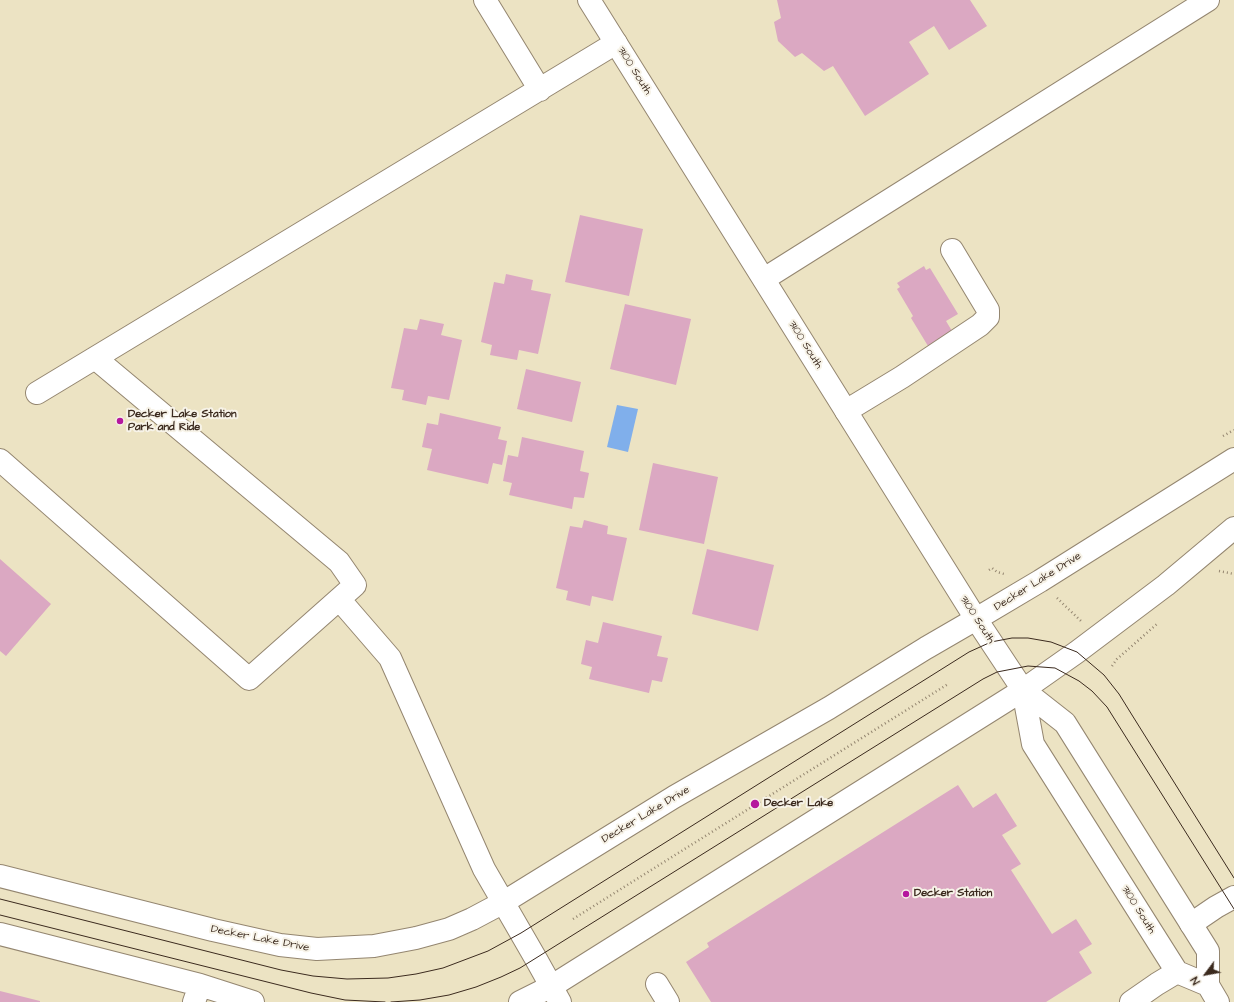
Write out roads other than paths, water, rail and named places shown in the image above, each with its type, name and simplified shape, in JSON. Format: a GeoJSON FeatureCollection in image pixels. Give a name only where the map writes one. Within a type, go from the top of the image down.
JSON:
{"type":"FeatureCollection","features":[{"type":"Feature","properties":{"kind":"street"},"geometry":{"type":"LineString","coordinates":[[485,0],[540,90]]}},
{"type":"Feature","properties":{"kind":"street","name":"3100 South"},"geometry":{"type":"LineString","coordinates":[[589,0],[976,619],[1023,690],[1065,723],[1208,951],[1213,994]]}},
{"type":"Feature","properties":{"kind":"street"},"geometry":{"type":"LineString","coordinates":[[764,279],[1208,0]]}},
{"type":"Feature","properties":{"kind":"street"},"geometry":{"type":"LineString","coordinates":[[38,393],[616,43]]}},
{"type":"Feature","properties":{"kind":"street"},"geometry":{"type":"LineString","coordinates":[[846,411],[902,377],[980,325],[988,317],[988,310],[952,250]]}},
{"type":"Feature","properties":{"kind":"street"},"geometry":{"type":"LineString","coordinates":[[0,460],[249,679],[355,585],[339,562],[95,358]]}},
{"type":"Feature","properties":{"kind":"street","name":"Decker Lake Drive"},"geometry":{"type":"LineString","coordinates":[[0,876],[214,930],[280,945],[317,949],[374,946],[416,938],[449,929],[504,902],[674,797],[823,712],[926,648],[1040,581],[1234,459]]}},
{"type":"Feature","properties":{"kind":"street"},"geometry":{"type":"LineString","coordinates":[[520,1002],[556,994],[1023,690],[1166,585],[1234,528]]}},
{"type":"Feature","properties":{"kind":"street"},"geometry":{"type":"LineString","coordinates":[[339,599],[390,658],[484,869],[556,994]]}},
{"type":"Feature","properties":{"kind":"street","name":"3100 South"},"geometry":{"type":"LineString","coordinates":[[1023,690],[1033,744],[1177,972],[1213,994]]}},
{"type":"Feature","properties":{"kind":"street"},"geometry":{"type":"LineString","coordinates":[[1191,924],[1234,897]]}},
{"type":"Feature","properties":{"kind":"street"},"geometry":{"type":"LineString","coordinates":[[0,934],[197,994],[253,1002]]}},
{"type":"Feature","properties":{"kind":"street"},"geometry":{"type":"LineString","coordinates":[[1132,1002],[1177,972]]}},
{"type":"Feature","properties":{"kind":"water"},"geometry":{"type":"Polygon","coordinates":[[[617,405],[638,409],[628,452],[607,447],[617,405]]]}},
{"type":"Feature","properties":{"kind":"tram line"},"geometry":{"type":"LineString","coordinates":[[0,899],[281,970],[313,976],[347,979],[388,978],[443,968],[488,951],[521,933],[969,652],[991,642],[1012,638],[1028,638],[1051,642],[1077,652],[1104,675],[1119,694],[1234,878]]}},
{"type":"Feature","properties":{"kind":"tram line"},"geometry":{"type":"LineString","coordinates":[[391,1002],[420,1000],[449,995],[476,987],[520,968],[983,679],[997,672],[1028,666],[1055,668],[1079,681],[1092,691],[1107,707],[1234,909]]}},
{"type":"Feature","properties":{"kind":"tram line"},"geometry":{"type":"LineString","coordinates":[[0,915],[311,993],[345,1000],[385,1002]]}},
{"type":"Feature","properties":{"kind":"place","name":"Decker Lake Station Park and Ride"},"geometry":{"type":"Point","coordinates":[120,421]}},
{"type":"Feature","properties":{"kind":"place","name":"Decker Lake"},"geometry":{"type":"Point","coordinates":[755,804]}},
{"type":"Feature","properties":{"kind":"place","name":"Decker Station"},"geometry":{"type":"Point","coordinates":[906,894]}}]}
